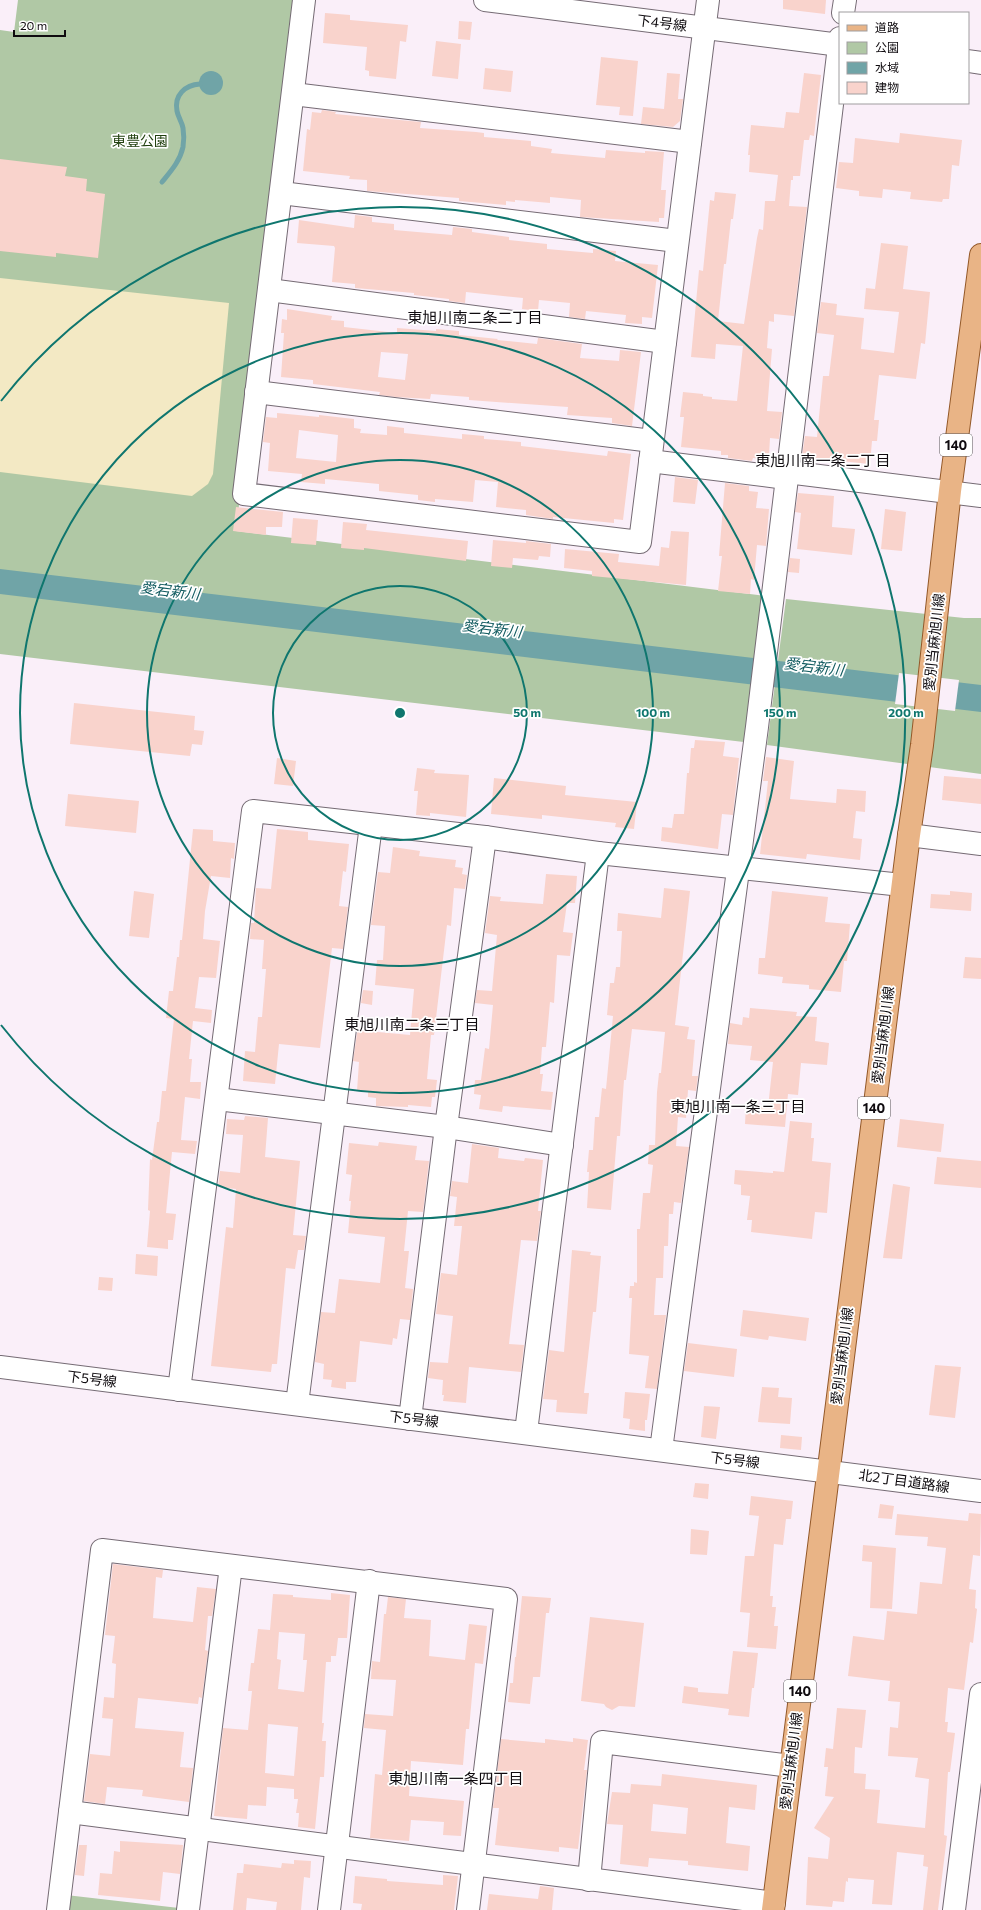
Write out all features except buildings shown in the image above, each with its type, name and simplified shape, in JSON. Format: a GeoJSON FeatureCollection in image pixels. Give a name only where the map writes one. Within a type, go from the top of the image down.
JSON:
{"type":"FeatureCollection","features":[{"type":"Feature","properties":{"kind":"main road","name":"愛別当麻旭川線"},"geometry":{"type":"LineString","coordinates":[[773,1907],[902,885],[922,745],[950,491],[981,255]]}},
{"type":"Feature","properties":{"kind":"street"},"geometry":{"type":"LineString","coordinates":[[304,0],[244,494],[640,542],[708,0]]}},
{"type":"Feature","properties":{"kind":"street","name":"下4号線"},"geometry":{"type":"LineString","coordinates":[[485,0],[704,28],[839,43]]}},
{"type":"Feature","properties":{"kind":"street"},"geometry":{"type":"LineString","coordinates":[[844,12],[845,0]]}},
{"type":"Feature","properties":{"kind":"street"},"geometry":{"type":"LineString","coordinates":[[661,1450],[737,867],[757,727],[786,475],[839,51]]}},
{"type":"Feature","properties":{"kind":"street"},"geometry":{"type":"LineString","coordinates":[[969,61],[981,63]]}},
{"type":"Feature","properties":{"kind":"street"},"geometry":{"type":"LineString","coordinates":[[293,94],[690,142]]}},
{"type":"Feature","properties":{"kind":"street"},"geometry":{"type":"LineString","coordinates":[[281,193],[677,241]]}},
{"type":"Feature","properties":{"kind":"street"},"geometry":{"type":"LineString","coordinates":[[269,290],[665,342]]}},
{"type":"Feature","properties":{"kind":"street"},"geometry":{"type":"LineString","coordinates":[[256,392],[651,451],[786,475],[950,491],[981,496]]}},
{"type":"Feature","properties":{"kind":"street"},"geometry":{"type":"LineString","coordinates":[[179,1390],[253,811],[485,837],[598,853],[902,885]]}},
{"type":"Feature","properties":{"kind":"street"},"geometry":{"type":"LineString","coordinates":[[297,1404],[371,824]]}},
{"type":"Feature","properties":{"kind":"street"},"geometry":{"type":"LineString","coordinates":[[909,835],[981,844]]}},
{"type":"Feature","properties":{"kind":"street"},"geometry":{"type":"LineString","coordinates":[[410,1419],[446,1127],[485,837]]}},
{"type":"Feature","properties":{"kind":"street"},"geometry":{"type":"LineString","coordinates":[[526,1432],[598,853]]}},
{"type":"Feature","properties":{"kind":"street"},"geometry":{"type":"LineString","coordinates":[[217,1099],[446,1127],[562,1145]]}},
{"type":"Feature","properties":{"kind":"street","name":"下5号線"},"geometry":{"type":"LineString","coordinates":[[0,1367],[827,1471]]}},
{"type":"Feature","properties":{"kind":"street","name":"北2丁目道路線"},"geometry":{"type":"LineString","coordinates":[[827,1471],[981,1491]]}},
{"type":"Feature","properties":{"kind":"street"},"geometry":{"type":"LineString","coordinates":[[58,1910],[102,1550],[369,1581],[506,1599],[468,1910]]}},
{"type":"Feature","properties":{"kind":"street"},"geometry":{"type":"LineString","coordinates":[[188,1910],[231,1566]]}},
{"type":"Feature","properties":{"kind":"street"},"geometry":{"type":"LineString","coordinates":[[329,1910],[369,1581]]}},
{"type":"Feature","properties":{"kind":"street"},"geometry":{"type":"LineString","coordinates":[[954,1910],[981,1694]]}},
{"type":"Feature","properties":{"kind":"street"},"geometry":{"type":"LineString","coordinates":[[589,1880],[602,1742],[791,1766]]}},
{"type":"Feature","properties":{"kind":"street"},"geometry":{"type":"LineString","coordinates":[[70,1812],[589,1880],[773,1907]]}},
{"type":"Feature","properties":{"kind":"green space","name":"東豊公園"},"geometry":{"type":"Polygon","coordinates":[[[18,0],[298,0],[236,531],[767,596],[752,743],[0,654],[0,30],[14,32],[18,0]]]}},
{"type":"Feature","properties":{"kind":"green space"},"geometry":{"type":"Polygon","coordinates":[[[786,599],[964,618],[981,618],[981,774],[767,745],[786,599]]]}},
{"type":"Feature","properties":{"kind":"green space"},"geometry":{"type":"Polygon","coordinates":[[[66,1895],[179,1908],[179,1910],[64,1910],[66,1895]]]}},
{"type":"Feature","properties":{"kind":"sand"},"geometry":{"type":"Polygon","coordinates":[[[0,278],[229,303],[213,474],[208,484],[192,496],[0,472],[0,278]]]}},
{"type":"Feature","properties":{"kind":"water"},"geometry":{"type":"Polygon","coordinates":[[[211,71],[219,75],[223,83],[219,91],[211,95],[203,91],[199,83],[203,75],[211,71]]]}},
{"type":"Feature","properties":{"kind":"water","name":"愛宕新川"},"geometry":{"type":"Polygon","coordinates":[[[0,569],[981,685],[981,712],[0,594],[0,569]]]}},
{"type":"Feature","properties":{"kind":"pier"},"geometry":{"type":"Polygon","coordinates":[[[899,673],[959,680],[955,711],[895,704],[899,673]]]}},
{"type":"Feature","properties":{"kind":"waterway"},"geometry":{"type":"LineString","coordinates":[[162,182],[172,170],[182,152],[183,147],[183,130],[177,111],[177,100],[185,89],[190,86],[200,84]]}},
{"type":"Feature","properties":{"kind":"district","name":"東旭川南二条二丁目"},"geometry":{"type":"Point","coordinates":[475,318]}},
{"type":"Feature","properties":{"kind":"district","name":"東旭川南一条二丁目"},"geometry":{"type":"Point","coordinates":[823,461]}},
{"type":"Feature","properties":{"kind":"district","name":"東旭川南二条三丁目"},"geometry":{"type":"Point","coordinates":[412,1025]}},
{"type":"Feature","properties":{"kind":"district","name":"東旭川南一条三丁目"},"geometry":{"type":"Point","coordinates":[738,1107]}},
{"type":"Feature","properties":{"kind":"district","name":"東旭川南一条四丁目"},"geometry":{"type":"Point","coordinates":[456,1779]}}]}
